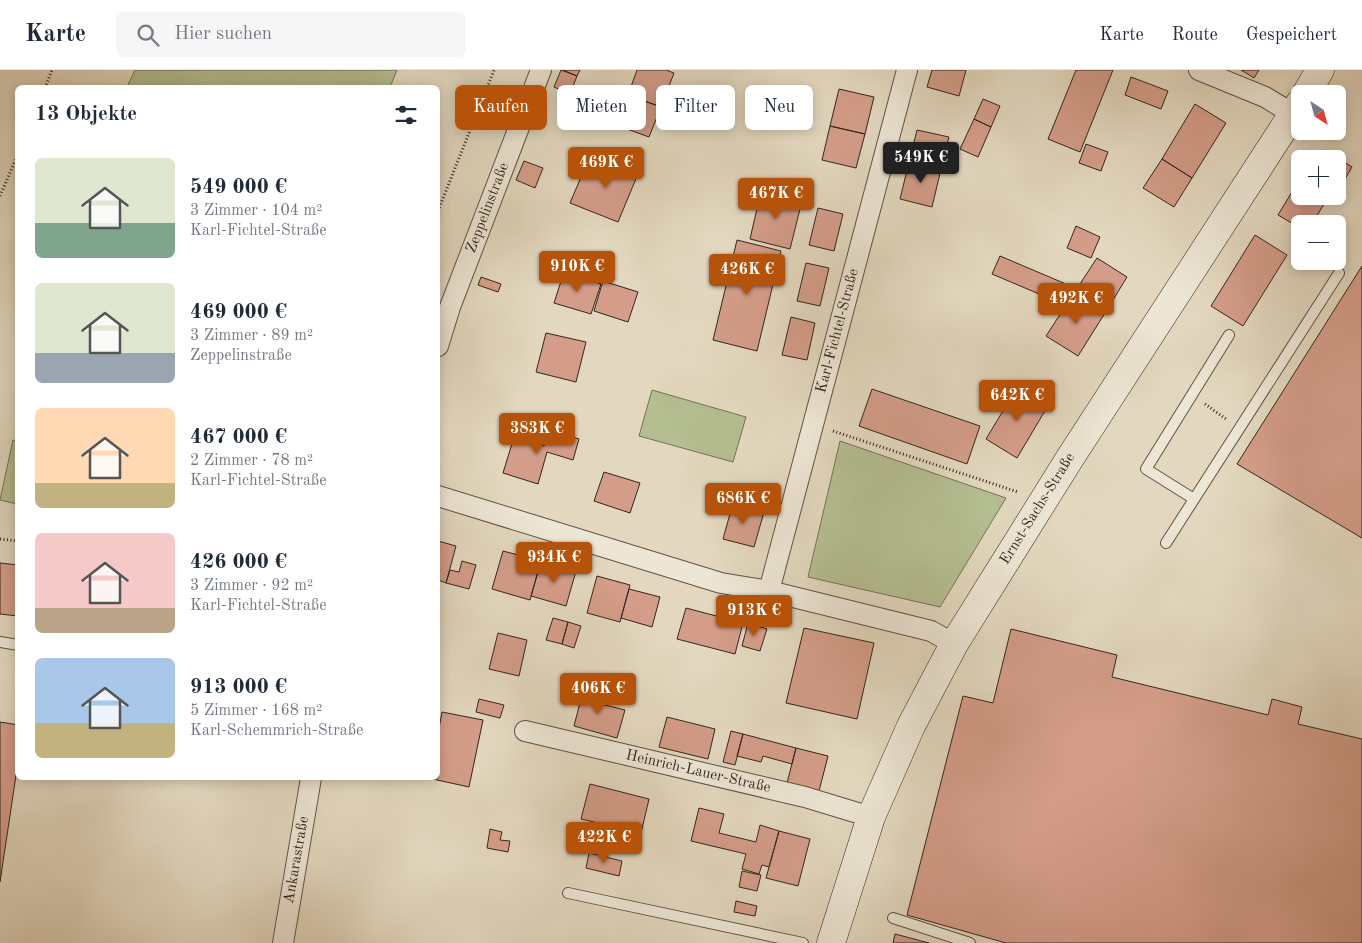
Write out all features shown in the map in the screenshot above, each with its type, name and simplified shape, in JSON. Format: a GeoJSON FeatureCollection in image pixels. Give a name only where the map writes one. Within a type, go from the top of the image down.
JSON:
{"type":"FeatureCollection","features":[{"type":"Feature","properties":{"kind":"main road","name":"Ernst-Sachs-Straße"},"geometry":{"type":"LineString","coordinates":[[1311,85],[1320,70]]}},
{"type":"Feature","properties":{"kind":"main road","name":"Ernst-Sachs-Straße"},"geometry":{"type":"LineString","coordinates":[[832,943],[871,817],[910,726],[954,644],[1070,458],[1291,118]]}},
{"type":"Feature","properties":{"kind":"street","name":"Zeppelinstraße"},"geometry":{"type":"LineString","coordinates":[[440,340],[460,279],[541,70]]}},
{"type":"Feature","properties":{"kind":"street","name":"Karl-Fichtel-Straße"},"geometry":{"type":"LineString","coordinates":[[769,592],[907,70]]}},
{"type":"Feature","properties":{"kind":"street"},"geometry":{"type":"LineString","coordinates":[[1200,70],[1265,97],[1291,102]]}},
{"type":"Feature","properties":{"kind":"street"},"geometry":{"type":"LineString","coordinates":[[440,497],[721,583],[769,592],[931,631],[954,644]]}},
{"type":"Feature","properties":{"kind":"street","name":"Heinrich-Lauer-Straße"},"geometry":{"type":"LineString","coordinates":[[525,731],[805,797],[871,817]]}},
{"type":"Feature","properties":{"kind":"street","name":"Ankarastraße"},"geometry":{"type":"LineString","coordinates":[[283,943],[311,780]]}},
{"type":"Feature","properties":{"kind":"lane"},"geometry":{"type":"LineString","coordinates":[[1166,543],[1339,273]]}},
{"type":"Feature","properties":{"kind":"lane"},"geometry":{"type":"LineString","coordinates":[[1194,499],[1146,468],[1229,335]]}},
{"type":"Feature","properties":{"kind":"lane"},"geometry":{"type":"LineString","coordinates":[[0,642],[15,644]]}},
{"type":"Feature","properties":{"kind":"lane"},"geometry":{"type":"LineString","coordinates":[[568,893],[803,943]]}},
{"type":"Feature","properties":{"kind":"lane"},"geometry":{"type":"LineString","coordinates":[[893,918],[970,943]]}},
{"type":"Feature","properties":{"kind":"path"},"geometry":{"type":"LineString","coordinates":[[46,85],[52,70]]}},
{"type":"Feature","properties":{"kind":"path"},"geometry":{"type":"LineString","coordinates":[[440,207],[494,70]]}},
{"type":"Feature","properties":{"kind":"path"},"geometry":{"type":"LineString","coordinates":[[0,196],[15,161]]}},
{"type":"Feature","properties":{"kind":"path"},"geometry":{"type":"LineString","coordinates":[[1192,395],[1240,428]]}},
{"type":"Feature","properties":{"kind":"path"},"geometry":{"type":"LineString","coordinates":[[813,425],[1018,492]]}},
{"type":"Feature","properties":{"kind":"path"},"geometry":{"type":"LineString","coordinates":[[0,538],[15,540]]}},
{"type":"Feature","properties":{"kind":"green space"},"geometry":{"type":"Polygon","coordinates":[[[135,70],[397,70],[391,85],[128,85],[135,70]]]}},
{"type":"Feature","properties":{"kind":"green space"},"geometry":{"type":"Polygon","coordinates":[[[652,390],[746,417],[733,462],[639,436],[652,390]]]}},
{"type":"Feature","properties":{"kind":"green space"},"geometry":{"type":"Polygon","coordinates":[[[13,440],[15,440],[15,504],[0,500],[13,440]]]}},
{"type":"Feature","properties":{"kind":"green space"},"geometry":{"type":"Polygon","coordinates":[[[840,441],[1006,498],[940,607],[808,577],[840,441]]]}},
{"type":"Feature","properties":{"kind":"building"},"geometry":{"type":"Polygon","coordinates":[[[561,70],[577,76],[574,85],[557,85],[557,88],[554,87],[561,70]]]}},
{"type":"Feature","properties":{"kind":"building"},"geometry":{"type":"Polygon","coordinates":[[[563,70],[580,70],[577,76],[563,70]]]}},
{"type":"Feature","properties":{"kind":"building"},"geometry":{"type":"Polygon","coordinates":[[[637,70],[666,70],[674,73],[669,85],[656,85],[656,105],[646,102],[646,85],[632,85],[637,70]]]}},
{"type":"Feature","properties":{"kind":"building"},"geometry":{"type":"Polygon","coordinates":[[[932,70],[966,70],[959,96],[927,87],[932,70]]]}},
{"type":"Feature","properties":{"kind":"building"},"geometry":{"type":"Polygon","coordinates":[[[1076,70],[1113,70],[1080,152],[1048,139],[1076,70]]]}},
{"type":"Feature","properties":{"kind":"building"},"geometry":{"type":"Polygon","coordinates":[[[1241,70],[1259,70],[1254,78],[1241,70]]]}},
{"type":"Feature","properties":{"kind":"building"},"geometry":{"type":"Polygon","coordinates":[[[1131,77],[1168,91],[1161,109],[1125,95],[1131,77]]]}},
{"type":"Feature","properties":{"kind":"building"},"geometry":{"type":"Polygon","coordinates":[[[839,89],[874,97],[865,134],[830,126],[839,89]]]}},
{"type":"Feature","properties":{"kind":"building"},"geometry":{"type":"Polygon","coordinates":[[[983,99],[1000,106],[991,127],[974,119],[983,99]]]}},
{"type":"Feature","properties":{"kind":"building"},"geometry":{"type":"Polygon","coordinates":[[[646,102],[656,105],[656,120],[649,137],[630,130],[646,130],[646,102]]]}},
{"type":"Feature","properties":{"kind":"building"},"geometry":{"type":"Polygon","coordinates":[[[1195,104],[1226,123],[1192,178],[1162,159],[1195,104]]]}},
{"type":"Feature","properties":{"kind":"building"},"geometry":{"type":"Polygon","coordinates":[[[974,119],[991,127],[978,157],[960,149],[974,119]]]}},
{"type":"Feature","properties":{"kind":"building"},"geometry":{"type":"Polygon","coordinates":[[[830,126],[865,134],[856,168],[822,160],[830,126]]]}},
{"type":"Feature","properties":{"kind":"building"},"geometry":{"type":"Polygon","coordinates":[[[917,130],[949,137],[941,169],[909,162],[917,130]]]}},
{"type":"Feature","properties":{"kind":"building"},"geometry":{"type":"Polygon","coordinates":[[[1086,144],[1108,152],[1101,171],[1079,163],[1086,144]]]}},
{"type":"Feature","properties":{"kind":"building"},"geometry":{"type":"Polygon","coordinates":[[[606,155],[640,169],[618,222],[570,203],[584,170],[597,175],[606,155]]]}},
{"type":"Feature","properties":{"kind":"building"},"geometry":{"type":"Polygon","coordinates":[[[1162,159],[1192,178],[1174,207],[1143,188],[1162,159]]]}},
{"type":"Feature","properties":{"kind":"building"},"geometry":{"type":"Polygon","coordinates":[[[524,161],[543,168],[535,188],[516,180],[524,161]]]}},
{"type":"Feature","properties":{"kind":"building"},"geometry":{"type":"Polygon","coordinates":[[[909,162],[941,169],[932,207],[900,199],[909,162]]]}},
{"type":"Feature","properties":{"kind":"building"},"geometry":{"type":"Polygon","coordinates":[[[1346,163],[1352,167],[1346,177],[1346,163]]]}},
{"type":"Feature","properties":{"kind":"building"},"geometry":{"type":"Polygon","coordinates":[[[761,191],[802,201],[790,249],[750,239],[761,191]]]}},
{"type":"Feature","properties":{"kind":"building"},"geometry":{"type":"Polygon","coordinates":[[[1291,194],[1291,205],[1323,205],[1317,215],[1291,215],[1291,223],[1278,215],[1291,194]]]}},
{"type":"Feature","properties":{"kind":"building"},"geometry":{"type":"Polygon","coordinates":[[[818,208],[843,214],[834,251],[809,245],[818,208]]]}},
{"type":"Feature","properties":{"kind":"building"},"geometry":{"type":"Polygon","coordinates":[[[1076,226],[1100,237],[1091,258],[1067,248],[1076,226]]]}},
{"type":"Feature","properties":{"kind":"building"},"geometry":{"type":"Polygon","coordinates":[[[1255,235],[1287,255],[1243,326],[1211,306],[1255,235]]]}},
{"type":"Feature","properties":{"kind":"building"},"geometry":{"type":"Polygon","coordinates":[[[737,240],[781,251],[757,351],[713,340],[737,240]]]}},
{"type":"Feature","properties":{"kind":"building"},"geometry":{"type":"Polygon","coordinates":[[[1000,256],[1066,284],[1058,302],[992,274],[1000,256]]]}},
{"type":"Feature","properties":{"kind":"building"},"geometry":{"type":"Polygon","coordinates":[[[1097,258],[1127,277],[1105,313],[1074,293],[1097,258]]]}},
{"type":"Feature","properties":{"kind":"building"},"geometry":{"type":"Polygon","coordinates":[[[806,263],[829,268],[820,306],[797,301],[806,263]]]}},
{"type":"Feature","properties":{"kind":"building"},"geometry":{"type":"Polygon","coordinates":[[[1362,266],[1362,538],[1237,464],[1362,266]]]}},
{"type":"Feature","properties":{"kind":"building"},"geometry":{"type":"Polygon","coordinates":[[[564,272],[601,284],[591,314],[554,303],[564,272]]]}},
{"type":"Feature","properties":{"kind":"building"},"geometry":{"type":"Polygon","coordinates":[[[481,277],[501,284],[498,292],[478,285],[481,277]]]}},
{"type":"Feature","properties":{"kind":"building"},"geometry":{"type":"Polygon","coordinates":[[[603,281],[638,292],[628,322],[594,311],[603,281]]]}},
{"type":"Feature","properties":{"kind":"building"},"geometry":{"type":"Polygon","coordinates":[[[1074,293],[1105,313],[1078,356],[1046,336],[1074,293]]]}},
{"type":"Feature","properties":{"kind":"building"},"geometry":{"type":"Polygon","coordinates":[[[791,317],[815,323],[807,360],[782,355],[791,317]]]}},
{"type":"Feature","properties":{"kind":"building"},"geometry":{"type":"Polygon","coordinates":[[[546,333],[586,342],[576,382],[536,372],[546,333]]]}},
{"type":"Feature","properties":{"kind":"building"},"geometry":{"type":"Polygon","coordinates":[[[1018,386],[1049,404],[1017,458],[986,439],[1018,386]]]}},
{"type":"Feature","properties":{"kind":"building"},"geometry":{"type":"Polygon","coordinates":[[[872,389],[980,426],[967,464],[859,426],[872,389]]]}},
{"type":"Feature","properties":{"kind":"building"},"geometry":{"type":"Polygon","coordinates":[[[549,430],[579,439],[573,460],[547,452],[538,484],[503,473],[514,437],[544,446],[549,430]]]}},
{"type":"Feature","properties":{"kind":"building"},"geometry":{"type":"Polygon","coordinates":[[[604,472],[640,483],[630,513],[594,501],[604,472]]]}},
{"type":"Feature","properties":{"kind":"building"},"geometry":{"type":"Polygon","coordinates":[[[733,503],[764,512],[754,547],[723,539],[733,503]]]}},
{"type":"Feature","properties":{"kind":"building"},"geometry":{"type":"Polygon","coordinates":[[[440,542],[456,546],[446,583],[440,581],[440,542]]]}},
{"type":"Feature","properties":{"kind":"building"},"geometry":{"type":"Polygon","coordinates":[[[503,551],[541,561],[530,600],[492,589],[503,551]]]}},
{"type":"Feature","properties":{"kind":"building"},"geometry":{"type":"Polygon","coordinates":[[[462,561],[476,565],[469,589],[446,583],[450,570],[459,572],[462,561]]]}},
{"type":"Feature","properties":{"kind":"building"},"geometry":{"type":"Polygon","coordinates":[[[541,561],[576,571],[566,606],[531,596],[541,561]]]}},
{"type":"Feature","properties":{"kind":"building"},"geometry":{"type":"Polygon","coordinates":[[[0,563],[15,565],[15,616],[0,614],[0,563]]]}},
{"type":"Feature","properties":{"kind":"building"},"geometry":{"type":"Polygon","coordinates":[[[597,576],[630,585],[620,622],[587,613],[597,576]]]}},
{"type":"Feature","properties":{"kind":"building"},"geometry":{"type":"Polygon","coordinates":[[[629,589],[660,597],[652,627],[621,618],[629,589]]]}},
{"type":"Feature","properties":{"kind":"building"},"geometry":{"type":"Polygon","coordinates":[[[686,608],[743,623],[735,654],[677,639],[686,608]]]}},
{"type":"Feature","properties":{"kind":"building"},"geometry":{"type":"Polygon","coordinates":[[[553,618],[568,622],[562,644],[546,640],[553,618]]]}},
{"type":"Feature","properties":{"kind":"building"},"geometry":{"type":"Polygon","coordinates":[[[568,622],[581,626],[574,648],[562,644],[568,622]]]}},
{"type":"Feature","properties":{"kind":"building"},"geometry":{"type":"Polygon","coordinates":[[[748,623],[767,629],[760,651],[742,646],[748,623]]]}},
{"type":"Feature","properties":{"kind":"building"},"geometry":{"type":"Polygon","coordinates":[[[804,628],[874,643],[857,719],[786,703],[804,628]]]}},
{"type":"Feature","properties":{"kind":"building"},"geometry":{"type":"Polygon","coordinates":[[[1011,629],[1117,655],[1112,677],[1268,715],[1272,699],[1302,707],[1298,724],[1362,739],[1362,943],[1006,943],[907,915],[963,696],[993,703],[1011,629]]]}},
{"type":"Feature","properties":{"kind":"building"},"geometry":{"type":"Polygon","coordinates":[[[498,633],[527,640],[519,676],[489,669],[498,633]]]}},
{"type":"Feature","properties":{"kind":"building"},"geometry":{"type":"Polygon","coordinates":[[[584,687],[604,693],[601,704],[625,710],[617,738],[574,726],[584,687]]]}},
{"type":"Feature","properties":{"kind":"building"},"geometry":{"type":"Polygon","coordinates":[[[479,699],[504,705],[500,718],[476,712],[479,699]]]}},
{"type":"Feature","properties":{"kind":"building"},"geometry":{"type":"Polygon","coordinates":[[[442,712],[483,720],[469,787],[437,780],[440,780],[440,723],[442,712]]]}},
{"type":"Feature","properties":{"kind":"building"},"geometry":{"type":"Polygon","coordinates":[[[667,717],[715,729],[708,759],[659,747],[667,717]]]}},
{"type":"Feature","properties":{"kind":"building"},"geometry":{"type":"Polygon","coordinates":[[[0,722],[15,724],[15,780],[0,882],[0,722]]]}},
{"type":"Feature","properties":{"kind":"building"},"geometry":{"type":"Polygon","coordinates":[[[731,731],[743,734],[735,765],[723,762],[731,731]]]}},
{"type":"Feature","properties":{"kind":"building"},"geometry":{"type":"Polygon","coordinates":[[[743,734],[796,748],[792,764],[763,756],[761,762],[737,756],[743,734]]]}},
{"type":"Feature","properties":{"kind":"building"},"geometry":{"type":"Polygon","coordinates":[[[796,748],[828,756],[819,791],[787,783],[796,748]]]}},
{"type":"Feature","properties":{"kind":"building"},"geometry":{"type":"Polygon","coordinates":[[[590,784],[649,799],[641,833],[581,819],[590,784]]]}},
{"type":"Feature","properties":{"kind":"building"},"geometry":{"type":"Polygon","coordinates":[[[699,808],[724,814],[719,833],[756,842],[760,825],[779,831],[769,867],[762,865],[759,874],[742,869],[746,854],[691,841],[699,808]]]}},
{"type":"Feature","properties":{"kind":"building"},"geometry":{"type":"Polygon","coordinates":[[[490,829],[502,832],[500,840],[510,841],[508,852],[487,848],[490,829]]]}},
{"type":"Feature","properties":{"kind":"building"},"geometry":{"type":"Polygon","coordinates":[[[779,831],[810,839],[798,886],[766,878],[779,831]]]}},
{"type":"Feature","properties":{"kind":"building"},"geometry":{"type":"Polygon","coordinates":[[[589,853],[622,861],[619,876],[586,868],[589,853]]]}},
{"type":"Feature","properties":{"kind":"building"},"geometry":{"type":"Polygon","coordinates":[[[742,871],[761,875],[757,891],[739,887],[742,871]]]}},
{"type":"Feature","properties":{"kind":"building"},"geometry":{"type":"Polygon","coordinates":[[[736,901],[757,906],[755,916],[734,912],[736,901]]]}},
{"type":"Feature","properties":{"kind":"building"},"geometry":{"type":"Polygon","coordinates":[[[895,934],[929,943],[893,943],[895,934]]]}}]}
